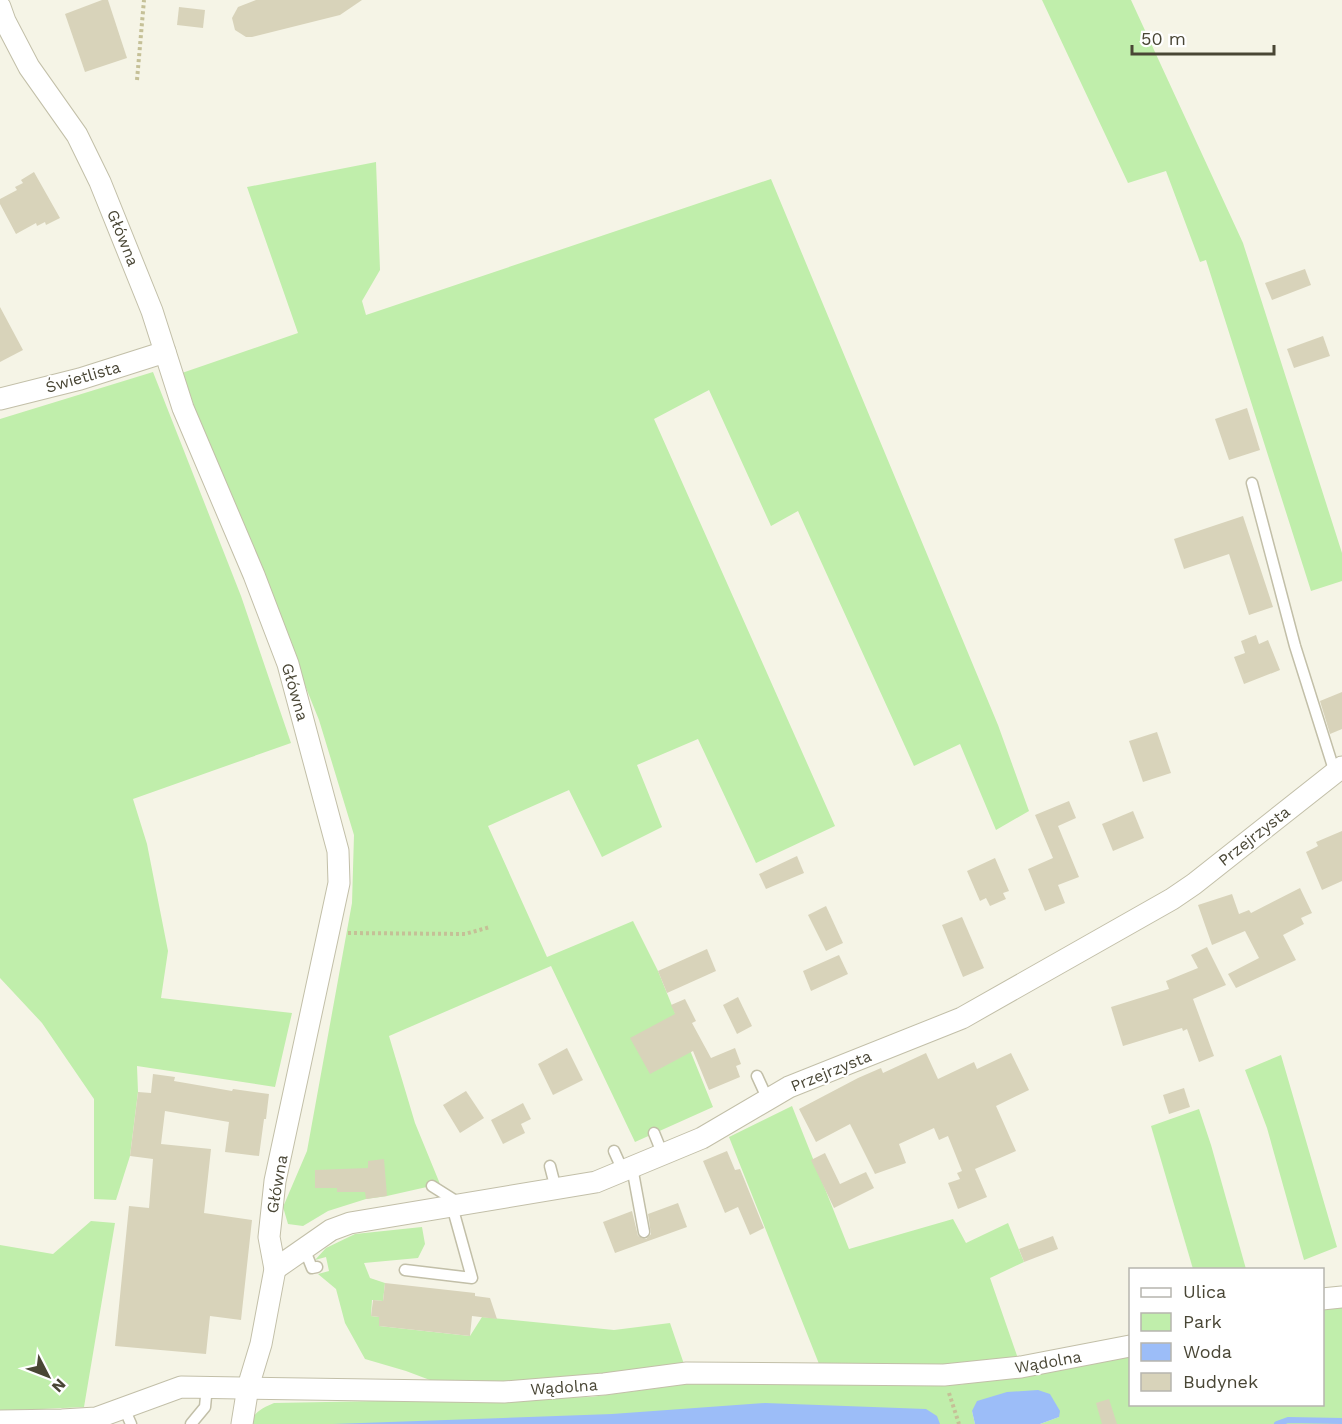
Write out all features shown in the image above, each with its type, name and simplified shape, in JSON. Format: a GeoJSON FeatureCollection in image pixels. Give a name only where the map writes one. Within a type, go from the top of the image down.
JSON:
{"type":"FeatureCollection","features":[{"type":"Feature","properties":{"kind":"street","name":"Główna"},"geometry":{"type":"LineString","coordinates":[[0,7],[29,67],[77,135],[100,182],[152,312],[183,408],[254,575],[288,664],[338,851],[339,884],[275,1181],[269,1238],[275,1269],[261,1344],[248,1387],[242,1424]]}},
{"type":"Feature","properties":{"kind":"street","name":"Świetlista"},"geometry":{"type":"LineString","coordinates":[[0,399],[80,380],[165,352]]}},
{"type":"Feature","properties":{"kind":"street","name":"Przejrzysta"},"geometry":{"type":"LineString","coordinates":[[275,1269],[331,1230],[350,1223],[596,1182],[702,1138],[789,1087],[962,1018],[1155,910],[1194,884],[1339,770]]}},
{"type":"Feature","properties":{"kind":"street"},"geometry":{"type":"LineString","coordinates":[[1324,1299],[1342,1298]]}},
{"type":"Feature","properties":{"kind":"street","name":"Wądolna"},"geometry":{"type":"LineString","coordinates":[[0,1421],[127,1416],[181,1387],[504,1392],[604,1384],[687,1373],[944,1375],[1021,1367],[1129,1346]]}},
{"type":"Feature","properties":{"kind":"lane"},"geometry":{"type":"LineString","coordinates":[[1252,483],[1294,646],[1339,770]]}},
{"type":"Feature","properties":{"kind":"lane"},"geometry":{"type":"LineString","coordinates":[[757,1076],[768,1100]]}},
{"type":"Feature","properties":{"kind":"lane"},"geometry":{"type":"LineString","coordinates":[[654,1133],[663,1155]]}},
{"type":"Feature","properties":{"kind":"lane"},"geometry":{"type":"LineString","coordinates":[[614,1150],[628,1169],[644,1232]]}},
{"type":"Feature","properties":{"kind":"lane"},"geometry":{"type":"LineString","coordinates":[[550,1166],[556,1189]]}},
{"type":"Feature","properties":{"kind":"lane"},"geometry":{"type":"LineString","coordinates":[[405,1270],[472,1278],[457,1205],[432,1186]]}},
{"type":"Feature","properties":{"kind":"lane"},"geometry":{"type":"LineString","coordinates":[[304,1248],[312,1268],[317,1267]]}},
{"type":"Feature","properties":{"kind":"lane"},"geometry":{"type":"LineString","coordinates":[[191,1424],[205,1407],[207,1386]]}},
{"type":"Feature","properties":{"kind":"path"},"geometry":{"type":"LineString","coordinates":[[137,80],[144,0]]}},
{"type":"Feature","properties":{"kind":"path"},"geometry":{"type":"LineString","coordinates":[[329,932],[465,934],[490,927]]}},
{"type":"Feature","properties":{"kind":"path"},"geometry":{"type":"LineString","coordinates":[[944,1375],[958,1424]]}},
{"type":"Feature","properties":{"kind":"green space"},"geometry":{"type":"Polygon","coordinates":[[[1042,0],[1131,0],[1243,243],[1342,553],[1342,581],[1311,591],[1206,260],[1200,262],[1166,171],[1128,183],[1042,0]]]}},
{"type":"Feature","properties":{"kind":"green space"},"geometry":{"type":"Polygon","coordinates":[[[376,162],[380,270],[362,301],[366,315],[771,179],[998,725],[1029,811],[996,830],[960,744],[914,766],[798,511],[771,526],[709,390],[654,419],[835,826],[756,863],[698,739],[637,765],[662,827],[602,857],[569,790],[488,826],[547,957],[633,921],[658,971],[713,1107],[635,1142],[551,966],[389,1036],[415,1123],[440,1184],[366,1199],[328,1211],[303,1226],[288,1224],[283,1207],[307,1151],[352,903],[354,835],[319,720],[179,374],[298,333],[247,187],[376,162]]]}},
{"type":"Feature","properties":{"kind":"green space"},"geometry":{"type":"Polygon","coordinates":[[[153,372],[241,596],[291,743],[133,799],[147,844],[168,951],[161,998],[292,1013],[275,1087],[137,1066],[138,1092],[130,1156],[116,1200],[94,1199],[94,1099],[42,1023],[0,978],[0,419],[153,372]]]}},
{"type":"Feature","properties":{"kind":"green space"},"geometry":{"type":"Polygon","coordinates":[[[1281,1055],[1337,1247],[1304,1260],[1267,1128],[1245,1070],[1281,1055]]]}},
{"type":"Feature","properties":{"kind":"green space"},"geometry":{"type":"Polygon","coordinates":[[[792,1106],[849,1249],[953,1219],[966,1243],[1008,1223],[1024,1262],[990,1278],[1021,1367],[823,1374],[729,1137],[792,1106]]]}},
{"type":"Feature","properties":{"kind":"green space"},"geometry":{"type":"Polygon","coordinates":[[[1199,1109],[1246,1268],[1193,1268],[1151,1126],[1199,1109]]]}},
{"type":"Feature","properties":{"kind":"green space"},"geometry":{"type":"Polygon","coordinates":[[[91,1221],[115,1223],[84,1407],[0,1411],[0,1245],[53,1254],[91,1221]]]}},
{"type":"Feature","properties":{"kind":"green space"},"geometry":{"type":"Polygon","coordinates":[[[422,1227],[425,1244],[418,1258],[364,1263],[370,1278],[385,1283],[383,1301],[372,1300],[371,1316],[379,1317],[379,1326],[470,1336],[482,1317],[614,1330],[670,1323],[687,1373],[459,1391],[406,1371],[365,1359],[345,1323],[336,1289],[318,1274],[329,1271],[326,1257],[315,1260],[326,1248],[355,1234],[422,1227]]]}},
{"type":"Feature","properties":{"kind":"green space"},"geometry":{"type":"Polygon","coordinates":[[[1342,1302],[1342,1424],[1040,1424],[1059,1417],[972,1411],[975,1424],[251,1424],[256,1414],[274,1403],[591,1397],[702,1382],[958,1385],[1079,1366],[1129,1354],[1129,1406],[1324,1406],[1324,1303],[1342,1302]]]}},
{"type":"Feature","properties":{"kind":"water"},"geometry":{"type":"Polygon","coordinates":[[[1038,1390],[1050,1394],[1060,1411],[1059,1417],[1040,1424],[975,1424],[972,1411],[977,1401],[1007,1392],[1038,1390]]]}},
{"type":"Feature","properties":{"kind":"water"},"geometry":{"type":"Polygon","coordinates":[[[765,1403],[926,1409],[937,1416],[940,1424],[333,1424],[612,1414],[765,1403]]]}},
{"type":"Feature","properties":{"kind":"building"},"geometry":{"type":"Polygon","coordinates":[[[102,0],[108,0],[127,58],[85,72],[65,14],[102,0]]]}},
{"type":"Feature","properties":{"kind":"building"},"geometry":{"type":"Polygon","coordinates":[[[256,0],[362,0],[340,15],[246,37],[235,30],[232,18],[238,7],[256,0]]]}},
{"type":"Feature","properties":{"kind":"building"},"geometry":{"type":"Polygon","coordinates":[[[179,7],[205,10],[203,28],[177,25],[179,7]]]}},
{"type":"Feature","properties":{"kind":"building"},"geometry":{"type":"Polygon","coordinates":[[[34,172],[60,218],[46,225],[45,222],[37,226],[36,223],[16,234],[0,204],[0,199],[17,190],[15,187],[23,183],[21,180],[34,172]]]}},
{"type":"Feature","properties":{"kind":"building"},"geometry":{"type":"Polygon","coordinates":[[[1305,269],[1311,285],[1272,300],[1265,283],[1305,269]]]}},
{"type":"Feature","properties":{"kind":"building"},"geometry":{"type":"Polygon","coordinates":[[[0,307],[23,350],[0,362],[0,307]]]}},
{"type":"Feature","properties":{"kind":"building"},"geometry":{"type":"Polygon","coordinates":[[[1323,336],[1330,356],[1294,368],[1287,349],[1323,336]]]}},
{"type":"Feature","properties":{"kind":"building"},"geometry":{"type":"Polygon","coordinates":[[[1247,408],[1260,450],[1229,460],[1215,419],[1247,408]]]}},
{"type":"Feature","properties":{"kind":"building"},"geometry":{"type":"Polygon","coordinates":[[[1243,516],[1273,607],[1249,615],[1229,554],[1184,569],[1174,539],[1243,516]]]}},
{"type":"Feature","properties":{"kind":"building"},"geometry":{"type":"Polygon","coordinates":[[[1256,635],[1259,644],[1268,640],[1280,670],[1244,684],[1234,657],[1245,653],[1241,641],[1256,635]]]}},
{"type":"Feature","properties":{"kind":"building"},"geometry":{"type":"Polygon","coordinates":[[[1342,692],[1342,729],[1330,734],[1320,701],[1342,692]]]}},
{"type":"Feature","properties":{"kind":"building"},"geometry":{"type":"Polygon","coordinates":[[[1157,732],[1171,773],[1143,782],[1129,741],[1157,732]]]}},
{"type":"Feature","properties":{"kind":"building"},"geometry":{"type":"Polygon","coordinates":[[[1069,801],[1076,818],[1058,826],[1079,877],[1058,885],[1065,903],[1045,911],[1028,869],[1053,858],[1035,815],[1069,801]]]}},
{"type":"Feature","properties":{"kind":"building"},"geometry":{"type":"Polygon","coordinates":[[[1133,811],[1144,838],[1113,851],[1102,824],[1133,811]]]}},
{"type":"Feature","properties":{"kind":"building"},"geometry":{"type":"Polygon","coordinates":[[[1342,831],[1342,881],[1322,890],[1306,852],[1318,846],[1316,842],[1342,831]]]}},
{"type":"Feature","properties":{"kind":"building"},"geometry":{"type":"Polygon","coordinates":[[[797,856],[804,873],[766,889],[759,874],[797,856]]]}},
{"type":"Feature","properties":{"kind":"building"},"geometry":{"type":"Polygon","coordinates":[[[995,858],[1009,891],[1003,893],[1006,899],[990,906],[986,898],[980,901],[967,871],[995,858]]]}},
{"type":"Feature","properties":{"kind":"building"},"geometry":{"type":"Polygon","coordinates":[[[1300,888],[1312,913],[1301,918],[1304,924],[1283,935],[1296,960],[1236,988],[1228,974],[1259,958],[1245,931],[1212,945],[1198,905],[1232,894],[1239,914],[1249,910],[1251,913],[1300,888]]]}},
{"type":"Feature","properties":{"kind":"building"},"geometry":{"type":"Polygon","coordinates":[[[826,906],[843,943],[826,951],[808,915],[826,906]]]}},
{"type":"Feature","properties":{"kind":"building"},"geometry":{"type":"Polygon","coordinates":[[[962,917],[984,968],[963,977],[942,925],[962,917]]]}},
{"type":"Feature","properties":{"kind":"building"},"geometry":{"type":"Polygon","coordinates":[[[1207,947],[1226,985],[1193,999],[1214,1056],[1199,1062],[1187,1029],[1183,1031],[1182,1028],[1123,1046],[1111,1007],[1169,989],[1166,981],[1198,968],[1191,955],[1207,947]]]}},
{"type":"Feature","properties":{"kind":"building"},"geometry":{"type":"Polygon","coordinates":[[[707,949],[716,971],[667,993],[658,971],[707,949]]]}},
{"type":"Feature","properties":{"kind":"building"},"geometry":{"type":"Polygon","coordinates":[[[839,955],[848,974],[811,991],[803,971],[839,955]]]}},
{"type":"Feature","properties":{"kind":"building"},"geometry":{"type":"Polygon","coordinates":[[[738,997],[752,1026],[737,1034],[723,1005],[738,997]]]}},
{"type":"Feature","properties":{"kind":"building"},"geometry":{"type":"Polygon","coordinates":[[[685,999],[696,1021],[692,1023],[711,1058],[735,1048],[741,1064],[736,1066],[740,1077],[709,1090],[693,1051],[650,1074],[630,1038],[675,1014],[671,1005],[685,999]]]}},
{"type":"Feature","properties":{"kind":"building"},"geometry":{"type":"Polygon","coordinates":[[[567,1048],[583,1080],[553,1095],[538,1064],[567,1048]]]}},
{"type":"Feature","properties":{"kind":"building"},"geometry":{"type":"Polygon","coordinates":[[[926,1053],[938,1079],[974,1062],[977,1069],[1011,1053],[1029,1090],[996,1106],[1016,1151],[975,1169],[987,1197],[958,1209],[948,1183],[960,1179],[957,1173],[962,1171],[948,1136],[939,1140],[934,1128],[899,1144],[906,1163],[875,1174],[850,1124],[816,1142],[799,1109],[858,1078],[881,1068],[883,1073],[926,1053]]]}},
{"type":"Feature","properties":{"kind":"building"},"geometry":{"type":"Polygon","coordinates":[[[153,1074],[175,1077],[174,1081],[232,1091],[233,1089],[269,1094],[259,1156],[225,1152],[229,1122],[165,1111],[161,1144],[211,1149],[204,1213],[252,1220],[241,1320],[210,1316],[206,1354],[115,1346],[129,1206],[149,1208],[153,1159],[130,1156],[138,1092],[151,1093],[153,1074]]]}},
{"type":"Feature","properties":{"kind":"building"},"geometry":{"type":"Polygon","coordinates":[[[1184,1088],[1190,1107],[1169,1114],[1163,1095],[1184,1088]]]}},
{"type":"Feature","properties":{"kind":"building"},"geometry":{"type":"Polygon","coordinates":[[[466,1091],[484,1118],[460,1133],[443,1105],[466,1091]]]}},
{"type":"Feature","properties":{"kind":"building"},"geometry":{"type":"Polygon","coordinates":[[[523,1103],[531,1119],[521,1124],[525,1133],[503,1144],[491,1120],[523,1103]]]}},
{"type":"Feature","properties":{"kind":"building"},"geometry":{"type":"Polygon","coordinates":[[[727,1151],[735,1170],[740,1169],[764,1228],[750,1235],[738,1207],[725,1213],[703,1161],[727,1151]]]}},
{"type":"Feature","properties":{"kind":"building"},"geometry":{"type":"Polygon","coordinates":[[[825,1153],[840,1184],[866,1172],[874,1188],[834,1208],[811,1160],[825,1153]]]}},
{"type":"Feature","properties":{"kind":"building"},"geometry":{"type":"Polygon","coordinates":[[[384,1159],[387,1196],[366,1199],[365,1192],[337,1192],[337,1188],[315,1188],[315,1170],[368,1168],[368,1161],[384,1159]]]}},
{"type":"Feature","properties":{"kind":"building"},"geometry":{"type":"Polygon","coordinates":[[[678,1203],[687,1227],[615,1253],[603,1222],[632,1211],[638,1236],[646,1239],[651,1234],[648,1214],[678,1203]]]}},
{"type":"Feature","properties":{"kind":"building"},"geometry":{"type":"Polygon","coordinates":[[[1053,1236],[1058,1249],[1024,1262],[1019,1249],[1053,1236]]]}},
{"type":"Feature","properties":{"kind":"building"},"geometry":{"type":"Polygon","coordinates":[[[385,1283],[475,1293],[475,1296],[490,1298],[497,1319],[472,1316],[470,1336],[379,1326],[379,1317],[371,1316],[373,1300],[383,1301],[385,1283]]]}},
{"type":"Feature","properties":{"kind":"building"},"geometry":{"type":"Polygon","coordinates":[[[1109,1399],[1117,1424],[1102,1424],[1096,1403],[1109,1399]]]}},
{"type":"Feature","properties":{"kind":"waterway"},"geometry":{"type":"LineString","coordinates":[[1277,1424],[1288,1420],[1342,1421]]}}]}
